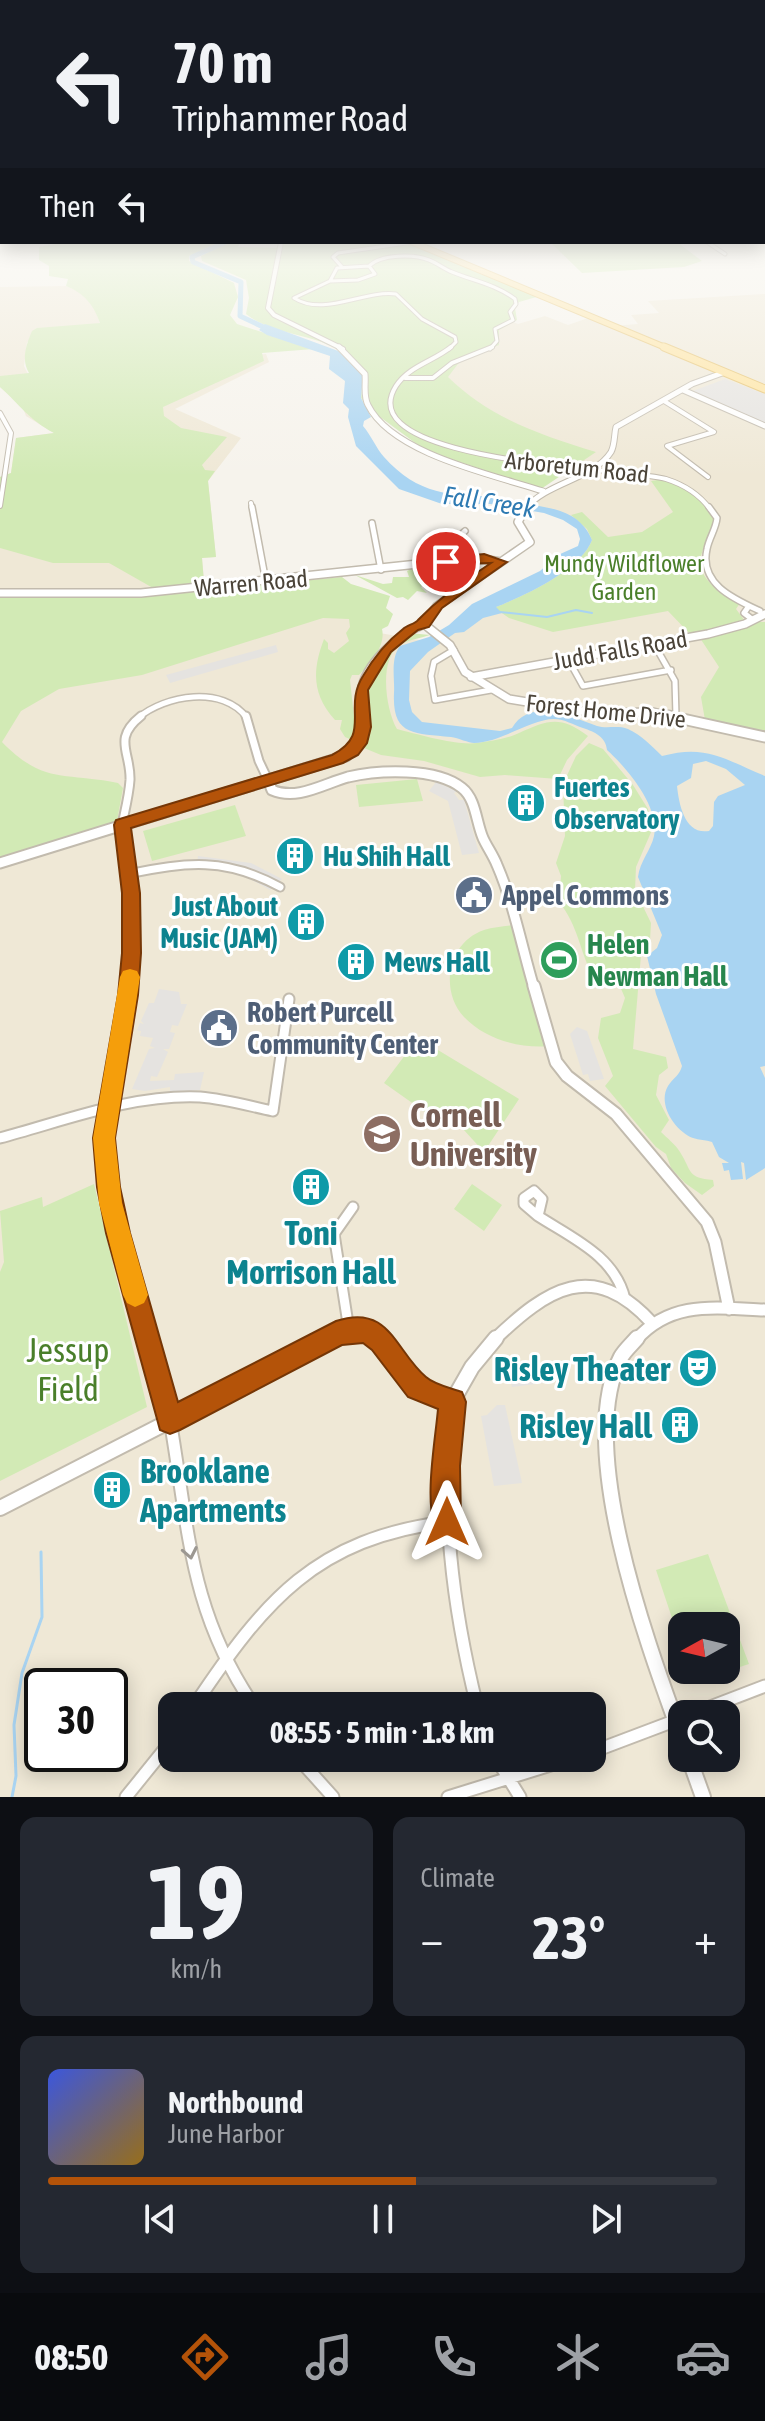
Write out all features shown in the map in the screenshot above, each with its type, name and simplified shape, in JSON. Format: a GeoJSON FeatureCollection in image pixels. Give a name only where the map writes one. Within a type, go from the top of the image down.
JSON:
{"type":"FeatureCollection","features":[{"type":"Feature","properties":{"kind":"main road"},"geometry":{"type":"LineString","coordinates":[[573,309],[765,389]]}},
{"type":"Feature","properties":{"kind":"street"},"geometry":{"type":"LineString","coordinates":[[269,309],[348,353],[364,371],[366,402],[379,419],[426,452],[543,491]]}},
{"type":"Feature","properties":{"kind":"street"},"geometry":{"type":"LineString","coordinates":[[405,378],[418,366],[452,347],[456,340],[450,333],[423,320],[413,309]]}},
{"type":"Feature","properties":{"kind":"street"},"geometry":{"type":"LineString","coordinates":[[405,378],[433,378],[456,361],[492,347],[497,340],[494,331],[512,321],[511,309]]}},
{"type":"Feature","properties":{"kind":"street"},"geometry":{"type":"LineString","coordinates":[[0,863],[338,759],[353,751],[359,743],[363,727],[361,696],[364,683],[386,650],[413,627],[424,624],[437,606],[530,542],[518,522],[532,500],[610,455],[615,443],[615,428],[683,390],[725,372]]}},
{"type":"Feature","properties":{"kind":"street","name":"Arboretum Road"},"geometry":{"type":"LineString","coordinates":[[405,378],[394,391],[392,407],[402,423],[424,438],[485,457],[662,477],[685,485],[704,498],[715,510],[718,521],[705,553],[704,565],[708,576],[723,592],[763,612]]}},
{"type":"Feature","properties":{"kind":"street"},"geometry":{"type":"LineString","coordinates":[[683,390],[765,426]]}},
{"type":"Feature","properties":{"kind":"street"},"geometry":{"type":"LineString","coordinates":[[664,401],[714,432],[667,446],[708,477]]}},
{"type":"Feature","properties":{"kind":"street"},"geometry":{"type":"LineString","coordinates":[[0,413],[11,433],[0,506]]}},
{"type":"Feature","properties":{"kind":"street"},"geometry":{"type":"LineString","coordinates":[[251,503],[266,582]]}},
{"type":"Feature","properties":{"kind":"street"},"geometry":{"type":"LineString","coordinates":[[372,523],[381,570]]}},
{"type":"Feature","properties":{"kind":"street"},"geometry":{"type":"LineString","coordinates":[[418,566],[427,555],[459,538],[465,531]]}},
{"type":"Feature","properties":{"kind":"street","name":"Warren Road"},"geometry":{"type":"LineString","coordinates":[[0,593],[141,593],[381,570],[479,557],[501,562]]}},
{"type":"Feature","properties":{"kind":"street"},"geometry":{"type":"LineString","coordinates":[[749,606],[744,613],[753,620]]}},
{"type":"Feature","properties":{"kind":"street","name":"Judd Falls Road"},"geometry":{"type":"LineString","coordinates":[[471,677],[720,631],[753,620],[763,612]]}},
{"type":"Feature","properties":{"kind":"street","name":"Forest Home Drive"},"geometry":{"type":"LineString","coordinates":[[424,624],[448,643],[460,666],[471,677],[491,690],[522,703],[558,705],[594,713],[635,711],[676,716],[765,737]]}},
{"type":"Feature","properties":{"kind":"street"},"geometry":{"type":"LineString","coordinates":[[654,644],[675,681],[676,716]]}},
{"type":"Feature","properties":{"kind":"street"},"geometry":{"type":"LineString","coordinates":[[454,650],[438,656],[431,666],[430,684],[435,700],[491,690]]}},
{"type":"Feature","properties":{"kind":"street"},"geometry":{"type":"LineString","coordinates":[[568,659],[583,686],[671,670]]}},
{"type":"Feature","properties":{"kind":"street"},"geometry":{"type":"LineString","coordinates":[[244,1692],[223,1661],[193,1570],[170,1420],[111,1203],[104,1138],[130,978],[133,930],[122,825],[130,780],[123,744],[126,732],[141,715],[169,702],[210,698],[239,708],[249,721],[258,761],[272,790],[287,796],[349,777],[411,772],[445,779],[466,792],[483,837],[498,865],[556,1062],[567,1076],[616,1114],[707,1222],[715,1242],[729,1309]]}},
{"type":"Feature","properties":{"kind":"street"},"geometry":{"type":"LineString","coordinates":[[128,874],[176,864],[207,862],[250,870],[280,887]]}},
{"type":"Feature","properties":{"kind":"street"},"geometry":{"type":"LineString","coordinates":[[0,1138],[107,1110],[194,1097],[273,1111],[289,999]]}},
{"type":"Feature","properties":{"kind":"street"},"geometry":{"type":"LineString","coordinates":[[349,1330],[334,1234],[353,1207]]}},
{"type":"Feature","properties":{"kind":"street"},"geometry":{"type":"LineString","coordinates":[[538,1216],[606,1263],[622,1282],[625,1299]]}},
{"type":"Feature","properties":{"kind":"street"},"geometry":{"type":"LineString","coordinates":[[474,1692],[459,1626],[447,1522],[446,1466],[452,1402],[462,1379],[487,1345],[555,1291],[588,1285],[615,1293],[652,1323]]}},
{"type":"Feature","properties":{"kind":"street"},"geometry":{"type":"LineString","coordinates":[[672,1700],[637,1607],[612,1498],[605,1450],[608,1393],[616,1369],[634,1339],[652,1323],[678,1313],[765,1310]]}},
{"type":"Feature","properties":{"kind":"street"},"geometry":{"type":"LineString","coordinates":[[0,1508],[349,1330],[374,1334],[417,1388],[452,1402]]}},
{"type":"Feature","properties":{"kind":"street"},"geometry":{"type":"LineString","coordinates":[[203,1692],[223,1661],[293,1581],[334,1551],[366,1536],[447,1522]]}},
{"type":"Feature","properties":{"kind":"street"},"geometry":{"type":"LineString","coordinates":[[728,1700],[765,1686]]}},
{"type":"Feature","properties":{"kind":"street"},"geometry":{"type":"LineString","coordinates":[[606,1747],[668,1724]]}},
{"type":"Feature","properties":{"kind":"street"},"geometry":{"type":"LineString","coordinates":[[126,1797],[158,1757]]}},
{"type":"Feature","properties":{"kind":"street"},"geometry":{"type":"LineString","coordinates":[[311,1772],[333,1797]]}},
{"type":"Feature","properties":{"kind":"street"},"geometry":{"type":"LineString","coordinates":[[504,1772],[520,1797]]}},
{"type":"Feature","properties":{"kind":"street"},"geometry":{"type":"LineString","coordinates":[[448,1797],[527,1772]]}},
{"type":"Feature","properties":{"kind":"street"},"geometry":{"type":"LineString","coordinates":[[694,1772],[703,1797]]}},
{"type":"Feature","properties":{"kind":"shaded area","name":"Cornell University"},"geometry":{"type":"Polygon","coordinates":[[[0,309],[95,309],[100,323],[27,342],[24,366],[28,374],[266,354],[269,362],[175,409],[241,438],[208,481],[216,557],[202,558],[205,590],[342,577],[349,588],[352,628],[430,642],[584,545],[580,528],[564,517],[531,508],[538,497],[595,466],[517,461],[398,416],[496,330],[513,322],[518,324],[545,316],[568,325],[591,317],[612,326],[638,324],[631,315],[659,313],[655,309],[765,309],[765,1797],[0,1797],[0,477],[11,473],[16,438],[54,433],[26,416],[23,408],[0,387],[0,309]]]}},
{"type":"Feature","properties":{"kind":"shaded area"},"geometry":{"type":"Polygon","coordinates":[[[725,379],[765,394],[765,424],[693,391],[725,379]]]}},
{"type":"Feature","properties":{"kind":"shaded area"},"geometry":{"type":"Polygon","coordinates":[[[276,645],[278,652],[170,683],[166,675],[276,645]]]}},
{"type":"Feature","properties":{"kind":"shaded area"},"geometry":{"type":"Polygon","coordinates":[[[436,782],[457,791],[454,793],[459,800],[464,800],[479,853],[462,855],[448,801],[429,791],[436,782]]]}},
{"type":"Feature","properties":{"kind":"shaded area"},"geometry":{"type":"Polygon","coordinates":[[[198,856],[251,863],[282,879],[270,890],[243,875],[197,865],[198,856]]]}},
{"type":"Feature","properties":{"kind":"shaded area"},"geometry":{"type":"Polygon","coordinates":[[[159,989],[179,992],[181,1004],[187,1004],[178,1026],[172,1025],[170,1032],[175,1033],[169,1049],[163,1049],[168,1052],[157,1077],[151,1076],[150,1081],[174,1080],[175,1074],[204,1072],[200,1090],[170,1093],[170,1087],[145,1091],[132,1089],[149,1049],[155,1048],[150,1046],[153,1038],[140,1036],[141,1031],[137,1030],[140,1023],[144,1024],[141,1021],[149,1003],[154,1003],[159,989]]]}},
{"type":"Feature","properties":{"kind":"shaded area"},"geometry":{"type":"Polygon","coordinates":[[[577,1027],[587,1031],[604,1079],[590,1081],[588,1074],[583,1075],[570,1034],[577,1027]]]}},
{"type":"Feature","properties":{"kind":"shaded area"},"geometry":{"type":"Polygon","coordinates":[[[539,1361],[544,1383],[512,1387],[507,1366],[539,1361]]]}},
{"type":"Feature","properties":{"kind":"shaded area"},"geometry":{"type":"Polygon","coordinates":[[[497,1405],[505,1405],[522,1483],[494,1486],[481,1416],[487,1415],[497,1405]]]}},
{"type":"Feature","properties":{"kind":"green space"},"geometry":{"type":"Polygon","coordinates":[[[233,309],[230,315],[237,324],[314,349],[262,353],[264,361],[163,407],[164,416],[181,428],[227,437],[202,465],[205,470],[215,471],[208,481],[216,557],[202,558],[204,583],[153,588],[109,563],[53,563],[0,548],[0,477],[11,473],[16,438],[54,433],[31,417],[0,387],[0,376],[29,373],[25,352],[32,331],[100,323],[94,310],[233,309]]]}},
{"type":"Feature","properties":{"kind":"green space"},"geometry":{"type":"Polygon","coordinates":[[[247,309],[515,309],[517,320],[499,330],[499,345],[461,360],[448,377],[481,404],[517,424],[596,452],[541,489],[433,453],[380,417],[372,417],[361,398],[363,375],[341,352],[319,341],[268,327],[246,314],[247,309]]]}},
{"type":"Feature","properties":{"kind":"green space","name":"Mundy Wildflower Garden"},"geometry":{"type":"Polygon","coordinates":[[[664,479],[697,496],[711,511],[714,521],[700,564],[704,576],[717,589],[740,603],[736,609],[745,621],[691,635],[668,611],[553,632],[509,618],[496,609],[550,581],[586,551],[592,540],[587,529],[571,515],[582,512],[608,537],[642,532],[673,512],[651,481],[664,479]]]}},
{"type":"Feature","properties":{"kind":"green space"},"geometry":{"type":"Polygon","coordinates":[[[454,567],[461,570],[454,573],[458,578],[430,581],[421,587],[427,593],[417,591],[408,600],[397,598],[355,575],[383,584],[392,583],[393,577],[409,577],[407,571],[411,569],[427,576],[454,567]]]}},
{"type":"Feature","properties":{"kind":"green space"},"geometry":{"type":"Polygon","coordinates":[[[342,577],[351,584],[390,596],[386,608],[393,614],[388,626],[382,629],[382,641],[376,654],[359,675],[352,675],[350,680],[355,726],[352,740],[345,737],[340,729],[342,720],[335,720],[327,710],[316,682],[317,662],[324,639],[328,649],[334,653],[349,641],[346,633],[350,627],[349,619],[323,618],[142,675],[59,689],[21,711],[2,742],[17,756],[43,771],[118,783],[123,788],[117,821],[0,857],[0,596],[145,596],[342,577]]]}},
{"type":"Feature","properties":{"kind":"green space"},"geometry":{"type":"Polygon","coordinates":[[[765,622],[765,734],[705,720],[701,697],[719,667],[700,638],[765,622]]]}},
{"type":"Feature","properties":{"kind":"green space"},"geometry":{"type":"Polygon","coordinates":[[[409,633],[430,635],[400,645],[389,662],[387,698],[397,729],[459,743],[477,743],[504,738],[546,723],[562,722],[588,736],[567,760],[558,779],[505,775],[480,777],[424,761],[381,755],[364,748],[370,719],[367,687],[391,650],[409,633]]]}},
{"type":"Feature","properties":{"kind":"green space"},"geometry":{"type":"Polygon","coordinates":[[[589,743],[603,749],[648,809],[652,830],[636,867],[635,890],[651,923],[650,940],[641,955],[633,1049],[666,1057],[668,1068],[659,1075],[656,1095],[669,1120],[661,1132],[678,1149],[694,1175],[713,1180],[714,1186],[702,1195],[671,1168],[666,1154],[656,1147],[605,1086],[613,1076],[598,1038],[601,1018],[620,1013],[625,998],[619,984],[597,983],[562,906],[541,903],[552,899],[560,889],[561,876],[556,863],[565,836],[563,784],[576,756],[589,743]]]}},
{"type":"Feature","properties":{"kind":"green space"},"geometry":{"type":"Polygon","coordinates":[[[417,779],[423,801],[359,807],[356,785],[417,779]]]}},
{"type":"Feature","properties":{"kind":"green space"},"geometry":{"type":"Polygon","coordinates":[[[235,805],[246,836],[152,861],[143,831],[235,805]]]}},
{"type":"Feature","properties":{"kind":"green space"},"geometry":{"type":"Polygon","coordinates":[[[515,925],[551,1046],[516,1044],[483,1032],[464,1017],[452,994],[451,968],[462,945],[484,930],[515,925]]]}},
{"type":"Feature","properties":{"kind":"green space"},"geometry":{"type":"Polygon","coordinates":[[[418,1038],[519,1099],[484,1152],[463,1129],[425,1112],[384,1083],[418,1038]]]}},
{"type":"Feature","properties":{"kind":"green space","name":"Jessup Field"},"geometry":{"type":"Polygon","coordinates":[[[94,1184],[147,1407],[0,1481],[0,1272],[4,1262],[0,1211],[42,1197],[43,1207],[94,1184]]]}},
{"type":"Feature","properties":{"kind":"green space"},"geometry":{"type":"Polygon","coordinates":[[[472,1184],[502,1205],[484,1231],[454,1209],[472,1184]]]}},
{"type":"Feature","properties":{"kind":"green space"},"geometry":{"type":"Polygon","coordinates":[[[708,1554],[730,1612],[670,1612],[656,1570],[708,1554]]]}},
{"type":"Feature","properties":{"kind":"green space"},"geometry":{"type":"Polygon","coordinates":[[[740,1640],[749,1664],[740,1667],[740,1640]]]}},
{"type":"Feature","properties":{"kind":"water"},"geometry":{"type":"Polygon","coordinates":[[[265,324],[341,352],[363,375],[361,398],[371,417],[364,421],[363,426],[384,457],[410,479],[436,491],[497,496],[500,501],[565,513],[585,528],[592,540],[586,551],[564,571],[536,589],[496,607],[502,613],[483,618],[464,632],[455,633],[428,652],[410,671],[409,700],[412,712],[422,722],[500,731],[512,728],[529,713],[552,712],[601,727],[628,729],[662,756],[691,752],[715,755],[765,776],[765,1066],[760,1067],[765,1078],[765,1168],[746,1180],[744,1163],[741,1162],[743,1179],[731,1180],[729,1170],[724,1171],[722,1163],[729,1163],[719,1157],[712,1142],[686,1134],[674,1123],[666,1109],[665,1093],[682,1066],[656,994],[647,956],[657,948],[662,935],[638,877],[653,841],[655,825],[647,801],[632,777],[607,750],[599,736],[562,720],[545,720],[495,739],[474,743],[408,730],[401,725],[394,707],[395,657],[400,646],[429,637],[449,625],[472,604],[540,571],[558,555],[578,546],[580,539],[577,529],[544,513],[490,504],[442,504],[399,489],[356,446],[348,417],[349,409],[343,403],[345,381],[329,369],[330,356],[259,330],[265,324]],[[706,761],[693,764],[691,778],[677,786],[682,810],[694,828],[709,831],[713,826],[714,802],[718,796],[745,785],[726,769],[706,761]]]}},
{"type":"Feature","properties":{"kind":"waterway","name":"Fall Creek"},"geometry":{"type":"LineString","coordinates":[[240,309],[240,316],[276,333]]}},
{"type":"Feature","properties":{"kind":"waterway"},"geometry":{"type":"LineString","coordinates":[[500,612],[547,617],[576,610],[592,613]]}},
{"type":"Feature","properties":{"kind":"waterway"},"geometry":{"type":"LineString","coordinates":[[12,1797],[16,1776],[14,1725],[22,1673],[42,1617],[41,1552]]}},
{"type":"Feature","properties":{"kind":"slow traffic"},"geometry":{"type":"LineString","coordinates":[[130,977],[104,1138],[111,1203],[135,1295]]}},
{"type":"Feature","properties":{"kind":"place","name":"Fuertes Observatory"},"geometry":{"type":"Point","coordinates":[526,803]}},
{"type":"Feature","properties":{"kind":"place","name":"Hu Shih Hall"},"geometry":{"type":"Point","coordinates":[295,856]}},
{"type":"Feature","properties":{"kind":"place","name":"Appel Commons"},"geometry":{"type":"Point","coordinates":[474,895]}},
{"type":"Feature","properties":{"kind":"place","name":"Just About Music (JAM)"},"geometry":{"type":"Point","coordinates":[306,922]}},
{"type":"Feature","properties":{"kind":"place","name":"Helen Newman Hall"},"geometry":{"type":"Point","coordinates":[559,960]}},
{"type":"Feature","properties":{"kind":"place","name":"Mews Hall"},"geometry":{"type":"Point","coordinates":[356,962]}},
{"type":"Feature","properties":{"kind":"place","name":"Robert Purcell Community Center"},"geometry":{"type":"Point","coordinates":[219,1028]}},
{"type":"Feature","properties":{"kind":"place","name":"Cornell University"},"geometry":{"type":"Point","coordinates":[382,1134]}},
{"type":"Feature","properties":{"kind":"place","name":"Toni Morrison Hall"},"geometry":{"type":"Point","coordinates":[311,1187]}},
{"type":"Feature","properties":{"kind":"place","name":"Risley Theater"},"geometry":{"type":"Point","coordinates":[698,1368]}},
{"type":"Feature","properties":{"kind":"place","name":"Risley Hall"},"geometry":{"type":"Point","coordinates":[680,1425]}},
{"type":"Feature","properties":{"kind":"place","name":"Brooklane Apartments"},"geometry":{"type":"Point","coordinates":[112,1490]}},
{"type":"Feature","properties":{"kind":"route"},"geometry":{"type":"LineString","coordinates":[[446,562],[484,557],[501,562],[437,606],[424,624],[398,637],[386,650],[361,690],[363,727],[359,743],[353,751],[338,759],[122,825],[131,893],[132,953],[104,1138],[108,1187],[118,1233],[170,1420],[336,1334],[359,1329],[367,1331],[381,1341],[417,1388],[452,1402],[446,1466],[447,1522]]}}]}
